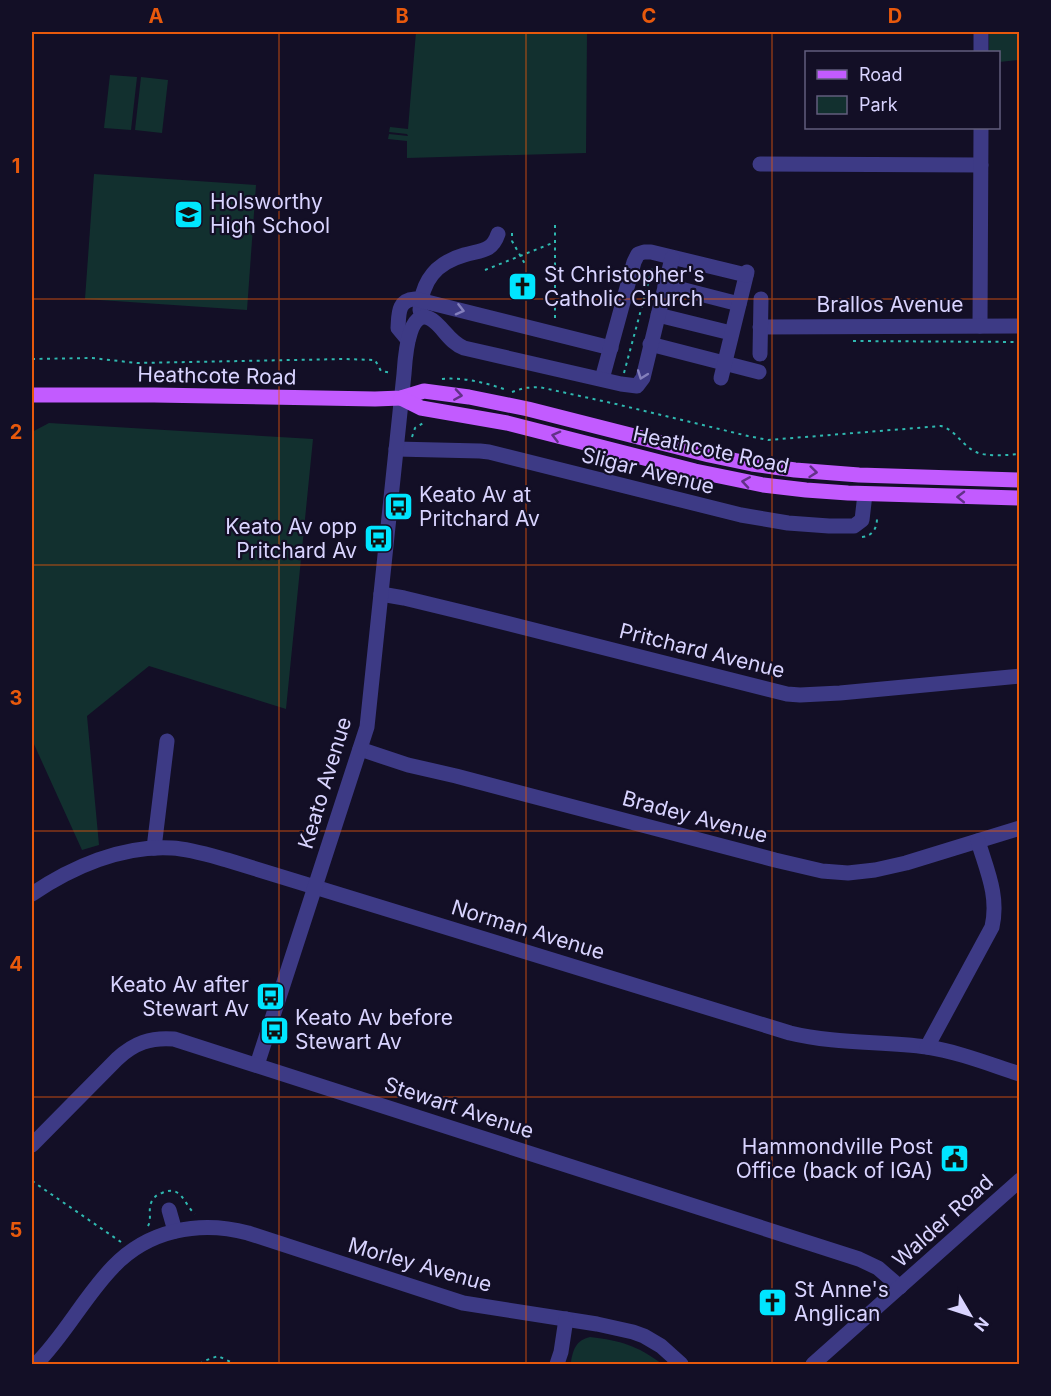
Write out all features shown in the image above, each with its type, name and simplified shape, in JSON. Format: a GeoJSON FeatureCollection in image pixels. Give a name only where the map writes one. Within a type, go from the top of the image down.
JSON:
{"type":"FeatureCollection","features":[{"type":"Feature","properties":{"kind":"main road","name":"Heathcote Road"},"geometry":{"type":"LineString","coordinates":[[32,395],[375,399],[401,398],[424,391],[528,409],[689,451],[773,468],[849,475],[1020,480]]}},
{"type":"Feature","properties":{"kind":"main road","name":"Heathcote Road"},"geometry":{"type":"LineString","coordinates":[[401,398],[421,408],[507,423],[717,476],[785,488],[866,494],[1020,498]]}},
{"type":"Feature","properties":{"kind":"street"},"geometry":{"type":"LineString","coordinates":[[981,32],[981,51]]}},
{"type":"Feature","properties":{"kind":"street"},"geometry":{"type":"LineString","coordinates":[[980,326],[981,129]]}},
{"type":"Feature","properties":{"kind":"street"},"geometry":{"type":"LineString","coordinates":[[760,164],[981,165]]}},
{"type":"Feature","properties":{"kind":"street"},"geometry":{"type":"LineString","coordinates":[[421,318],[421,301],[426,283],[438,267],[462,256],[486,250],[505,233]]}},
{"type":"Feature","properties":{"kind":"street"},"geometry":{"type":"LineString","coordinates":[[602,379],[635,258],[644,252],[672,258],[672,256],[746,274],[722,370]]}},
{"type":"Feature","properties":{"kind":"street"},"geometry":{"type":"LineString","coordinates":[[611,348],[421,301],[409,299],[401,306],[398,328],[408,340],[414,324],[421,318],[429,318],[455,344],[464,348],[637,386],[641,381],[672,258]]}},
{"type":"Feature","properties":{"kind":"street"},"geometry":{"type":"LineString","coordinates":[[665,285],[739,304]]}},
{"type":"Feature","properties":{"kind":"street"},"geometry":{"type":"LineString","coordinates":[[760,354],[761,299]]}},
{"type":"Feature","properties":{"kind":"street"},"geometry":{"type":"LineString","coordinates":[[658,315],[732,333]]}},
{"type":"Feature","properties":{"kind":"street","name":"Brallos Avenue"},"geometry":{"type":"LineString","coordinates":[[760,327],[1020,326]]}},
{"type":"Feature","properties":{"kind":"street","name":"Keato Avenue"},"geometry":{"type":"LineString","coordinates":[[257,1065],[369,717],[408,340]]}},
{"type":"Feature","properties":{"kind":"street"},"geometry":{"type":"LineString","coordinates":[[650,344],[722,370],[759,372]]}},
{"type":"Feature","properties":{"kind":"street","name":"Sligar Avenue"},"geometry":{"type":"LineString","coordinates":[[396,449],[489,452],[728,513],[809,525],[857,524],[862,520],[866,494]]}},
{"type":"Feature","properties":{"kind":"street","name":"Pritchard Avenue"},"geometry":{"type":"LineString","coordinates":[[381,594],[466,613],[787,694],[840,693],[1020,676]]}},
{"type":"Feature","properties":{"kind":"street"},"geometry":{"type":"LineString","coordinates":[[154,848],[167,741]]}},
{"type":"Feature","properties":{"kind":"street","name":"Bradey Avenue"},"geometry":{"type":"LineString","coordinates":[[360,749],[408,765],[822,871],[848,873],[891,867],[1020,828]]}},
{"type":"Feature","properties":{"kind":"street"},"geometry":{"type":"LineString","coordinates":[[927,1047],[992,927],[994,897],[978,841]]}},
{"type":"Feature","properties":{"kind":"street","name":"Norman Avenue"},"geometry":{"type":"LineString","coordinates":[[32,894],[80,866],[115,855],[154,848],[172,848],[209,855],[315,886],[798,1035],[927,1047],[957,1053],[1020,1074]]}},
{"type":"Feature","properties":{"kind":"street","name":"Stewart Avenue"},"geometry":{"type":"LineString","coordinates":[[32,1145],[130,1047],[156,1039],[174,1039],[859,1259],[878,1269],[900,1287]]}},
{"type":"Feature","properties":{"kind":"street","name":"Walder Road"},"geometry":{"type":"LineString","coordinates":[[813,1365],[1020,1180]]}},
{"type":"Feature","properties":{"kind":"street"},"geometry":{"type":"LineString","coordinates":[[169,1210],[176,1230]]}},
{"type":"Feature","properties":{"kind":"street","name":"Morley Avenue"},"geometry":{"type":"LineString","coordinates":[[36,1365],[105,1276],[122,1259],[143,1244],[176,1230],[207,1227],[234,1230],[463,1303],[633,1332],[661,1346],[681,1365]]}},
{"type":"Feature","properties":{"kind":"street"},"geometry":{"type":"LineString","coordinates":[[557,1365],[566,1319]]}},
{"type":"Feature","properties":{"kind":"path"},"geometry":{"type":"LineString","coordinates":[[555,224],[555,318]]}},
{"type":"Feature","properties":{"kind":"path"},"geometry":{"type":"LineString","coordinates":[[505,233],[525,264]]}},
{"type":"Feature","properties":{"kind":"path"},"geometry":{"type":"LineString","coordinates":[[485,270],[555,242]]}},
{"type":"Feature","properties":{"kind":"path"},"geometry":{"type":"LineString","coordinates":[[621,384],[656,253]]}},
{"type":"Feature","properties":{"kind":"path"},"geometry":{"type":"LineString","coordinates":[[847,341],[1020,342]]}},
{"type":"Feature","properties":{"kind":"path"},"geometry":{"type":"LineString","coordinates":[[32,359],[92,358],[137,363],[375,360],[381,371]]}},
{"type":"Feature","properties":{"kind":"path"},"geometry":{"type":"LineString","coordinates":[[440,379],[478,381],[513,392],[524,388],[539,387],[768,440],[941,426],[948,428],[975,452],[988,455],[1020,454]]}},
{"type":"Feature","properties":{"kind":"path"},"geometry":{"type":"LineString","coordinates":[[32,1181],[123,1243]]}},
{"type":"Feature","properties":{"kind":"path"},"geometry":{"type":"LineString","coordinates":[[200,1365],[204,1360],[218,1356],[235,1365]]}},
{"type":"Feature","properties":{"kind":"green space"},"geometry":{"type":"Polygon","coordinates":[[[416,32],[587,32],[586,153],[407,158],[407,141],[388,139],[389,134],[408,136],[389,132],[390,127],[408,129],[416,32]]]}},
{"type":"Feature","properties":{"kind":"green space"},"geometry":{"type":"Polygon","coordinates":[[[989,32],[1019,32],[1019,60],[1000,62],[1000,51],[989,51],[989,32]]]}},
{"type":"Feature","properties":{"kind":"green space"},"geometry":{"type":"Polygon","coordinates":[[[110,75],[137,77],[131,130],[104,128],[110,75]]]}},
{"type":"Feature","properties":{"kind":"green space"},"geometry":{"type":"Polygon","coordinates":[[[141,77],[168,80],[162,133],[135,130],[141,77]]]}},
{"type":"Feature","properties":{"kind":"green space"},"geometry":{"type":"Polygon","coordinates":[[[94,174],[256,185],[247,310],[85,299],[94,174]]]}},
{"type":"Feature","properties":{"kind":"green space"},"geometry":{"type":"Polygon","coordinates":[[[49,423],[313,439],[286,709],[149,666],[87,716],[99,845],[82,850],[32,741],[32,432],[49,423]]]}},
{"type":"Feature","properties":{"kind":"green space"},"geometry":{"type":"Polygon","coordinates":[[[590,1337],[628,1345],[662,1364],[571,1362],[576,1346],[581,1340],[590,1337]]]}},
{"type":"Feature","properties":{"kind":"place","name":"Holsworthy High School"},"geometry":{"type":"Point","coordinates":[189,214]}},
{"type":"Feature","properties":{"kind":"place","name":"St Christopher's Catholic Church"},"geometry":{"type":"Point","coordinates":[523,287]}},
{"type":"Feature","properties":{"kind":"place","name":"Keato Av at Pritchard Av"},"geometry":{"type":"Point","coordinates":[398,507]}},
{"type":"Feature","properties":{"kind":"place","name":"Keato Av opp Pritchard Av"},"geometry":{"type":"Point","coordinates":[378,539]}},
{"type":"Feature","properties":{"kind":"place","name":"Keato Av after Stewart Av"},"geometry":{"type":"Point","coordinates":[270,997]}},
{"type":"Feature","properties":{"kind":"place","name":"Keato Av before Stewart Av"},"geometry":{"type":"Point","coordinates":[274,1030]}},
{"type":"Feature","properties":{"kind":"place","name":"Hammondville Post Office (back of IGA)"},"geometry":{"type":"Point","coordinates":[954,1159]}},
{"type":"Feature","properties":{"kind":"place","name":"St Anne's Anglican"},"geometry":{"type":"Point","coordinates":[773,1302]}}]}
